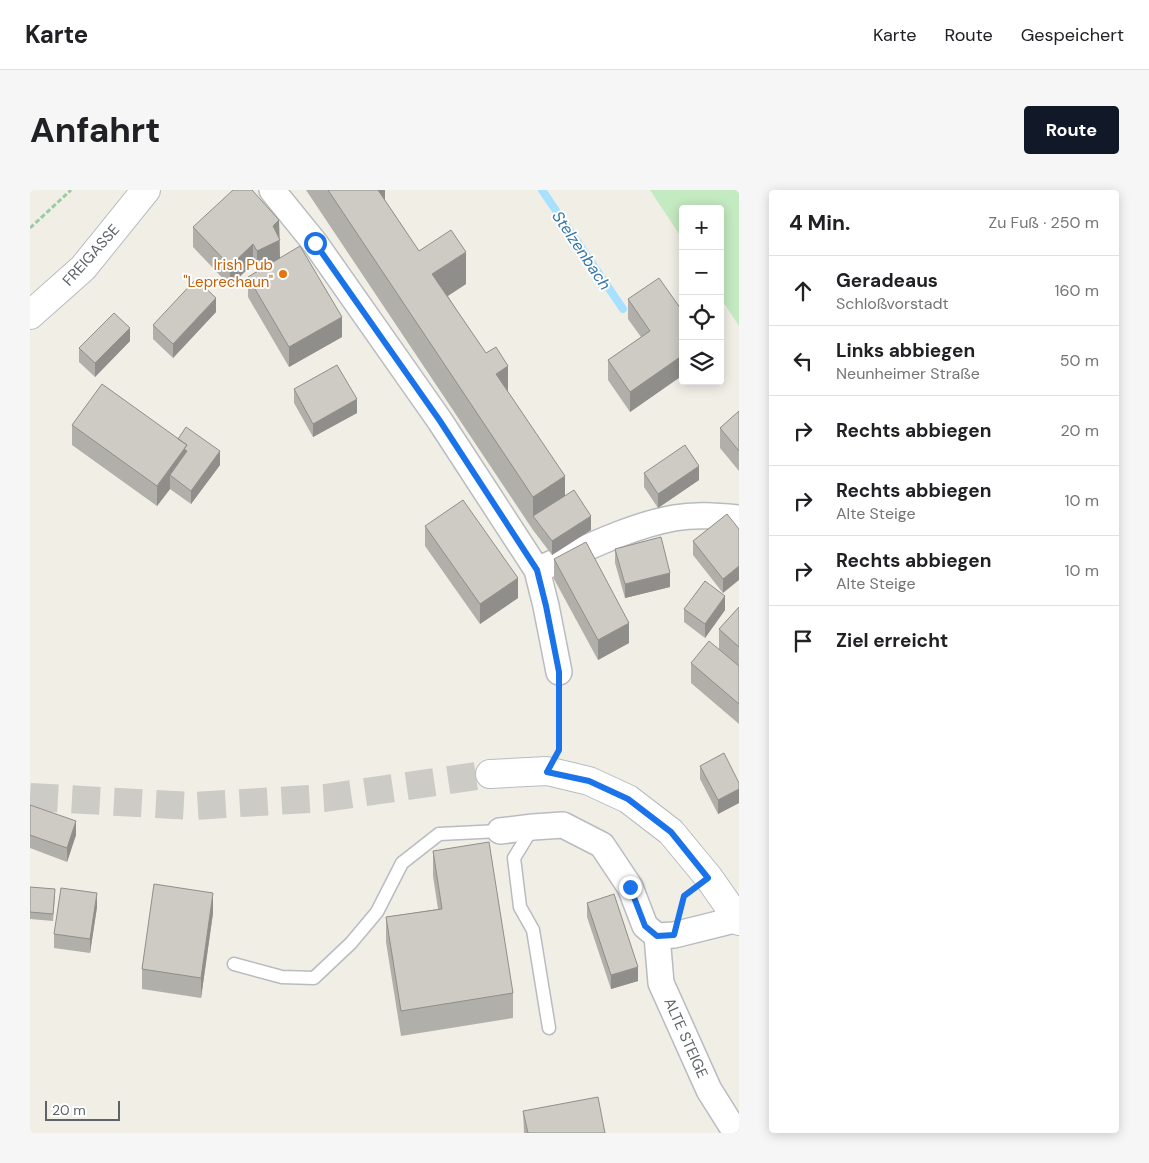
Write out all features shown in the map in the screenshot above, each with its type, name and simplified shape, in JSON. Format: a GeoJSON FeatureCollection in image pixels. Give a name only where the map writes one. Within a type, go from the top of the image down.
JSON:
{"type":"FeatureCollection","features":[{"type":"Feature","properties":{"kind":"street","name":"FREIGASSE"},"geometry":{"type":"LineString","coordinates":[[30,314],[83,268],[146,190]]}},
{"type":"Feature","properties":{"kind":"street"},"geometry":{"type":"LineString","coordinates":[[272,190],[315,243],[440,421],[537,570],[559,672]]}},
{"type":"Feature","properties":{"kind":"street"},"geometry":{"type":"LineString","coordinates":[[537,570],[624,532],[674,518],[711,515],[739,518]]}},
{"type":"Feature","properties":{"kind":"street"},"geometry":{"type":"LineString","coordinates":[[490,774],[547,772],[589,781],[628,799],[671,832],[708,878],[738,920],[665,935],[645,926],[630,887],[602,845],[563,825],[533,826],[500,831]]}},
{"type":"Feature","properties":{"kind":"street","name":"ALTE STEIGE"},"geometry":{"type":"LineString","coordinates":[[665,935],[661,983],[709,1090],[736,1133]]}},
{"type":"Feature","properties":{"kind":"lane"},"geometry":{"type":"LineString","coordinates":[[533,826],[514,858],[520,907],[534,930],[549,1028]]}},
{"type":"Feature","properties":{"kind":"lane"},"geometry":{"type":"LineString","coordinates":[[234,964],[282,977],[314,978],[351,944],[377,912],[402,863],[438,834],[500,831]]}},
{"type":"Feature","properties":{"kind":"path"},"geometry":{"type":"LineString","coordinates":[[30,228],[71,190]]}},
{"type":"Feature","properties":{"kind":"path"},"geometry":{"type":"LineString","coordinates":[[547,772],[559,750],[559,672]]}},
{"type":"Feature","properties":{"kind":"path"},"geometry":{"type":"LineString","coordinates":[[665,935],[684,896],[708,878]]}},
{"type":"Feature","properties":{"kind":"green space"},"geometry":{"type":"Polygon","coordinates":[[[650,190],[739,190],[739,326],[724,303],[724,205],[679,205],[679,234],[650,190]]]}},
{"type":"Feature","properties":{"kind":"building"},"geometry":{"type":"Polygon","coordinates":[[[233,190],[252,190],[279,220],[273,226],[280,240],[257,251],[253,244],[230,266],[193,227],[233,190]]]}},
{"type":"Feature","properties":{"kind":"building"},"geometry":{"type":"Polygon","coordinates":[[[328,190],[378,190],[419,251],[451,230],[466,252],[432,274],[486,353],[496,347],[508,366],[496,374],[565,476],[533,497],[328,190]]]}},
{"type":"Feature","properties":{"kind":"building"},"geometry":{"type":"Polygon","coordinates":[[[300,246],[342,317],[289,347],[248,277],[300,246]]]}},
{"type":"Feature","properties":{"kind":"building"},"geometry":{"type":"Polygon","coordinates":[[[659,278],[679,306],[679,358],[630,392],[608,360],[650,331],[628,299],[659,278]]]}},
{"type":"Feature","properties":{"kind":"building"},"geometry":{"type":"Polygon","coordinates":[[[196,279],[216,298],[173,344],[153,325],[196,279]]]}},
{"type":"Feature","properties":{"kind":"building"},"geometry":{"type":"Polygon","coordinates":[[[114,313],[130,328],[95,363],[79,348],[114,313]]]}},
{"type":"Feature","properties":{"kind":"building"},"geometry":{"type":"Polygon","coordinates":[[[337,365],[357,399],[313,424],[294,389],[337,365]]]}},
{"type":"Feature","properties":{"kind":"building"},"geometry":{"type":"Polygon","coordinates":[[[102,384],[187,445],[157,486],[72,425],[102,384]]]}},
{"type":"Feature","properties":{"kind":"building"},"geometry":{"type":"Polygon","coordinates":[[[739,411],[739,451],[720,428],[739,411]]]}},
{"type":"Feature","properties":{"kind":"building"},"geometry":{"type":"Polygon","coordinates":[[[186,427],[220,451],[191,491],[170,475],[187,451],[184,449],[187,445],[178,439],[186,427]]]}},
{"type":"Feature","properties":{"kind":"building"},"geometry":{"type":"Polygon","coordinates":[[[685,445],[699,466],[658,494],[644,473],[685,445]]]}},
{"type":"Feature","properties":{"kind":"building"},"geometry":{"type":"Polygon","coordinates":[[[574,490],[591,516],[552,541],[533,516],[574,490]]]}},
{"type":"Feature","properties":{"kind":"building"},"geometry":{"type":"Polygon","coordinates":[[[463,500],[518,578],[480,604],[425,526],[463,500]]]}},
{"type":"Feature","properties":{"kind":"building"},"geometry":{"type":"Polygon","coordinates":[[[727,514],[739,529],[739,566],[723,579],[693,541],[727,514]]]}},
{"type":"Feature","properties":{"kind":"building"},"geometry":{"type":"Polygon","coordinates":[[[661,537],[670,573],[625,584],[615,549],[661,537]]]}},
{"type":"Feature","properties":{"kind":"building"},"geometry":{"type":"Polygon","coordinates":[[[586,542],[629,623],[598,640],[554,559],[586,542]]]}},
{"type":"Feature","properties":{"kind":"building"},"geometry":{"type":"Polygon","coordinates":[[[705,581],[725,596],[705,624],[684,609],[705,581]]]}},
{"type":"Feature","properties":{"kind":"building"},"geometry":{"type":"Polygon","coordinates":[[[739,607],[739,647],[719,629],[739,607]]]}},
{"type":"Feature","properties":{"kind":"building"},"geometry":{"type":"Polygon","coordinates":[[[709,641],[739,666],[739,704],[691,663],[709,641]]]}},
{"type":"Feature","properties":{"kind":"building"},"geometry":{"type":"Polygon","coordinates":[[[724,753],[739,783],[739,789],[718,800],[700,766],[724,753]]]}},
{"type":"Feature","properties":{"kind":"building"},"geometry":{"type":"Polygon","coordinates":[[[30,805],[76,821],[67,848],[30,835],[30,805]]]}},
{"type":"Feature","properties":{"kind":"building"},"geometry":{"type":"Polygon","coordinates":[[[489,842],[513,993],[401,1011],[386,917],[442,909],[433,851],[489,842]]]}},
{"type":"Feature","properties":{"kind":"building"},"geometry":{"type":"Polygon","coordinates":[[[154,884],[213,893],[201,978],[142,969],[154,884]]]}},
{"type":"Feature","properties":{"kind":"building"},"geometry":{"type":"Polygon","coordinates":[[[30,887],[55,889],[53,914],[30,912],[30,887]]]}},
{"type":"Feature","properties":{"kind":"building"},"geometry":{"type":"Polygon","coordinates":[[[61,888],[97,893],[90,939],[54,934],[61,888]]]}},
{"type":"Feature","properties":{"kind":"building"},"geometry":{"type":"Polygon","coordinates":[[[614,894],[638,967],[611,975],[587,903],[614,894]]]}},
{"type":"Feature","properties":{"kind":"building"},"geometry":{"type":"Polygon","coordinates":[[[598,1097],[605,1133],[528,1133],[523,1111],[598,1097]]]}},
{"type":"Feature","properties":{"kind":"waterway","name":"Stelzenbach"},"geometry":{"type":"LineString","coordinates":[[542,190],[623,309]]}},
{"type":"Feature","properties":{"kind":"tunnel"},"geometry":{"type":"LineString","coordinates":[[30,797],[192,806],[325,798],[490,774]]}},
{"type":"Feature","properties":{"kind":"place","name":"Irish Pub \"Leprechaun\""},"geometry":{"type":"Point","coordinates":[283,274]}},
{"type":"Feature","properties":{"kind":"route"},"geometry":{"type":"LineString","coordinates":[[315,243],[440,421],[537,570],[559,672],[559,750],[547,772],[589,781],[628,799],[671,832],[708,878],[684,896],[674,935],[657,936],[645,926],[630,887]]}}]}
